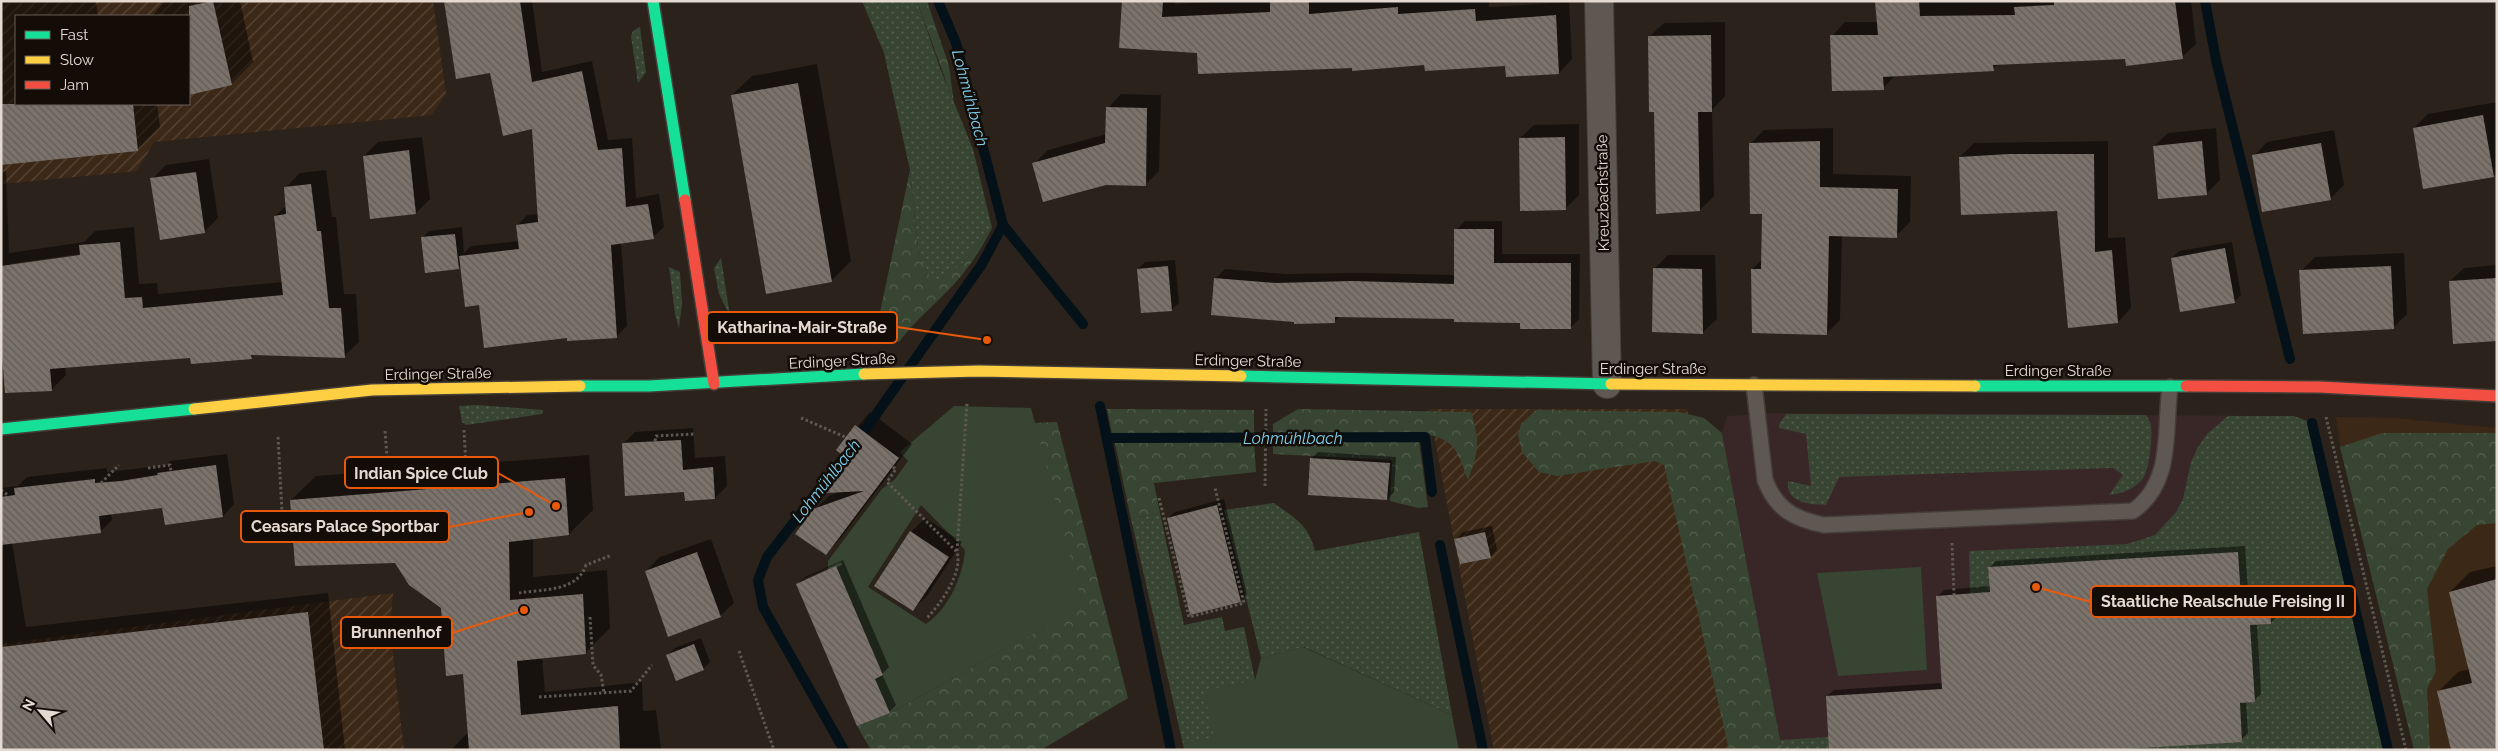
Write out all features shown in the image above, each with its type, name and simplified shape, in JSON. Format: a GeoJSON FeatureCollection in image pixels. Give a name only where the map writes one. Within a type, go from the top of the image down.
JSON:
{"type":"FeatureCollection","features":[{"type":"Feature","properties":{"kind":"street"},"geometry":{"type":"LineString","coordinates":[[652,1],[714,384]]}},
{"type":"Feature","properties":{"kind":"street","name":"Kreuzbachstraße"},"geometry":{"type":"LineString","coordinates":[[1598,1],[1607,384]]}},
{"type":"Feature","properties":{"kind":"street","name":"Erdinger Straße"},"geometry":{"type":"LineString","coordinates":[[1,429],[372,390],[714,384],[890,372],[1118,373],[1607,384],[2339,388],[2497,396]]}},
{"type":"Feature","properties":{"kind":"lane"},"geometry":{"type":"LineString","coordinates":[[1754,385],[1765,480],[1770,492],[1776,502],[1791,515],[1824,525],[2133,511],[2149,497],[2158,481],[2164,461],[2170,386]]}},
{"type":"Feature","properties":{"kind":"path"},"geometry":{"type":"LineString","coordinates":[[927,618],[949,587],[959,559],[957,552],[968,393]]}},
{"type":"Feature","properties":{"kind":"path"},"geometry":{"type":"LineString","coordinates":[[1265,486],[1266,405]]}},
{"type":"Feature","properties":{"kind":"path"},"geometry":{"type":"LineString","coordinates":[[2326,415],[2406,750]]}},
{"type":"Feature","properties":{"kind":"path"},"geometry":{"type":"LineString","coordinates":[[801,418],[845,437]]}},
{"type":"Feature","properties":{"kind":"path"},"geometry":{"type":"LineString","coordinates":[[464,430],[467,486]]}},
{"type":"Feature","properties":{"kind":"path"},"geometry":{"type":"LineString","coordinates":[[385,431],[390,484]]}},
{"type":"Feature","properties":{"kind":"path"},"geometry":{"type":"LineString","coordinates":[[655,441],[656,436],[695,434]]}},
{"type":"Feature","properties":{"kind":"path"},"geometry":{"type":"LineString","coordinates":[[278,437],[282,512]]}},
{"type":"Feature","properties":{"kind":"path"},"geometry":{"type":"LineString","coordinates":[[101,483],[119,465]]}},
{"type":"Feature","properties":{"kind":"path"},"geometry":{"type":"LineString","coordinates":[[148,468],[170,465],[171,471]]}},
{"type":"Feature","properties":{"kind":"path"},"geometry":{"type":"LineString","coordinates":[[893,467],[896,470],[887,482],[957,552]]}},
{"type":"Feature","properties":{"kind":"path"},"geometry":{"type":"LineString","coordinates":[[1159,498],[1189,617],[1244,603],[1215,488]]}},
{"type":"Feature","properties":{"kind":"path"},"geometry":{"type":"LineString","coordinates":[[1,490],[9,496]]}},
{"type":"Feature","properties":{"kind":"path"},"geometry":{"type":"LineString","coordinates":[[1952,542],[1954,595]]}},
{"type":"Feature","properties":{"kind":"path"},"geometry":{"type":"LineString","coordinates":[[519,593],[569,586],[583,574],[586,565],[612,555]]}},
{"type":"Feature","properties":{"kind":"path"},"geometry":{"type":"LineString","coordinates":[[590,617],[593,665],[601,675],[604,693]]}},
{"type":"Feature","properties":{"kind":"path"},"geometry":{"type":"LineString","coordinates":[[738,651],[774,750]]}},
{"type":"Feature","properties":{"kind":"path"},"geometry":{"type":"LineString","coordinates":[[539,697],[631,691],[652,665]]}},
{"type":"Feature","properties":{"kind":"shaded area"},"geometry":{"type":"Polygon","coordinates":[[[1,1],[433,1],[446,94],[432,115],[154,142],[137,171],[1,184],[1,1]]]}},
{"type":"Feature","properties":{"kind":"shaded area"},"geometry":{"type":"Polygon","coordinates":[[[1429,409],[1687,409],[1756,750],[1494,750],[1429,409]]]}},
{"type":"Feature","properties":{"kind":"shaded area"},"geometry":{"type":"Polygon","coordinates":[[[1777,413],[2294,416],[2346,750],[1782,750],[1722,433],[1727,416],[1777,413]]]}},
{"type":"Feature","properties":{"kind":"shaded area"},"geometry":{"type":"Polygon","coordinates":[[[2336,417],[2395,418],[2497,428],[2497,750],[2414,750],[2340,447],[2336,417]]]}},
{"type":"Feature","properties":{"kind":"shaded area"},"geometry":{"type":"Polygon","coordinates":[[[393,593],[390,629],[404,750],[1,750],[1,644],[393,593]]]}},
{"type":"Feature","properties":{"kind":"green space"},"geometry":{"type":"Polygon","coordinates":[[[862,1],[917,1],[940,68],[973,149],[992,228],[962,264],[935,286],[919,258],[910,170],[884,53],[862,1]]]}},
{"type":"Feature","properties":{"kind":"green space"},"geometry":{"type":"Polygon","coordinates":[[[917,1],[927,1],[949,66],[954,103],[917,1]]]}},
{"type":"Feature","properties":{"kind":"green space"},"geometry":{"type":"Polygon","coordinates":[[[640,27],[646,72],[638,83],[631,36],[633,31],[640,27]]]}},
{"type":"Feature","properties":{"kind":"green space"},"geometry":{"type":"Polygon","coordinates":[[[910,170],[919,258],[935,285],[962,264],[992,228],[975,257],[960,277],[899,342],[874,341],[910,170]]]}},
{"type":"Feature","properties":{"kind":"green space"},"geometry":{"type":"Polygon","coordinates":[[[721,258],[730,316],[719,294],[714,268],[721,258]]]}},
{"type":"Feature","properties":{"kind":"green space"},"geometry":{"type":"Polygon","coordinates":[[[669,267],[680,272],[682,304],[679,328],[675,314],[669,267]]]}},
{"type":"Feature","properties":{"kind":"green space"},"geometry":{"type":"Polygon","coordinates":[[[477,405],[543,410],[542,414],[466,425],[462,422],[459,406],[477,405]]]}},
{"type":"Feature","properties":{"kind":"green space"},"geometry":{"type":"Polygon","coordinates":[[[954,406],[1031,408],[1083,606],[890,713],[875,679],[883,675],[828,570],[828,561],[882,489],[895,479],[908,461],[900,452],[954,406]],[[921,505],[868,587],[926,624],[941,610],[953,592],[961,571],[965,550],[921,505]]]}},
{"type":"Feature","properties":{"kind":"green space"},"geometry":{"type":"Polygon","coordinates":[[[1107,409],[1254,410],[1254,433],[1112,434],[1107,409]]]}},
{"type":"Feature","properties":{"kind":"green space"},"geometry":{"type":"Polygon","coordinates":[[[1298,409],[1471,412],[1476,431],[1477,446],[1468,480],[1458,455],[1450,444],[1425,434],[1273,433],[1273,424],[1298,409]]]}},
{"type":"Feature","properties":{"kind":"green space"},"geometry":{"type":"Polygon","coordinates":[[[1536,410],[1679,412],[1704,418],[1722,433],[1782,750],[1729,750],[1664,465],[1655,461],[1557,476],[1539,472],[1522,452],[1518,435],[1521,424],[1536,410]]]}},
{"type":"Feature","properties":{"kind":"green space"},"geometry":{"type":"Polygon","coordinates":[[[1786,414],[2146,415],[2151,425],[2151,444],[2147,467],[2141,481],[2133,488],[2109,495],[2123,475],[2113,468],[1839,477],[1826,505],[1813,504],[1795,498],[1788,488],[1788,481],[1811,486],[1806,434],[1779,428],[1779,424],[1786,414]]]}},
{"type":"Feature","properties":{"kind":"green space"},"geometry":{"type":"Polygon","coordinates":[[[2228,416],[2294,416],[2307,421],[2388,750],[2109,750],[2240,703],[2255,702],[2253,670],[1999,685],[1996,640],[2271,624],[2269,596],[2241,598],[2238,552],[1988,567],[1990,593],[1970,594],[1969,551],[2127,544],[2155,535],[2176,512],[2183,499],[2191,462],[2198,447],[2207,434],[2228,416]]]}},
{"type":"Feature","properties":{"kind":"green space"},"geometry":{"type":"Polygon","coordinates":[[[1057,422],[1128,698],[1041,750],[871,750],[857,726],[890,713],[1082,606],[1033,423],[1057,422]]]}},
{"type":"Feature","properties":{"kind":"green space"},"geometry":{"type":"Polygon","coordinates":[[[2382,433],[2497,433],[2497,523],[2477,525],[2448,549],[2427,589],[2436,671],[2427,689],[2430,750],[2414,750],[2340,447],[2382,433]]]}},
{"type":"Feature","properties":{"kind":"green space"},"geometry":{"type":"Polygon","coordinates":[[[1273,441],[1419,442],[1428,507],[1418,508],[1390,501],[1392,460],[1273,454],[1273,441]]]}},
{"type":"Feature","properties":{"kind":"green space"},"geometry":{"type":"Polygon","coordinates":[[[1254,442],[1256,472],[1154,483],[1160,513],[1131,519],[1115,443],[1254,442]]]}},
{"type":"Feature","properties":{"kind":"green space"},"geometry":{"type":"Polygon","coordinates":[[[1274,503],[1295,518],[1305,528],[1315,551],[1419,532],[1452,715],[1304,647],[1261,658],[1224,510],[1274,503]]]}},
{"type":"Feature","properties":{"kind":"green space"},"geometry":{"type":"Polygon","coordinates":[[[1160,513],[1184,625],[1222,617],[1225,631],[1244,627],[1255,680],[1214,738],[1183,744],[1131,519],[1160,513]]]}},
{"type":"Feature","properties":{"kind":"green space"},"geometry":{"type":"Polygon","coordinates":[[[1921,567],[1927,670],[1838,676],[1817,573],[1921,567]]]}},
{"type":"Feature","properties":{"kind":"green space"},"geometry":{"type":"Polygon","coordinates":[[[1303,647],[1452,715],[1459,750],[1184,750],[1183,744],[1214,737],[1204,691],[1255,680],[1261,658],[1303,647]]]}},
{"type":"Feature","properties":{"kind":"green space"},"geometry":{"type":"Polygon","coordinates":[[[1829,737],[1829,750],[1782,750],[1780,740],[1829,737]]]}},
{"type":"Feature","properties":{"kind":"building"},"geometry":{"type":"Polygon","coordinates":[[[213,1],[232,85],[190,95],[189,6],[213,1]]]}},
{"type":"Feature","properties":{"kind":"building"},"geometry":{"type":"Polygon","coordinates":[[[444,1],[520,1],[532,82],[582,71],[598,150],[622,148],[626,207],[648,204],[654,239],[611,245],[617,338],[567,341],[567,338],[484,348],[479,305],[465,307],[459,256],[519,249],[516,225],[538,222],[532,129],[503,136],[490,73],[456,79],[444,1]]]}},
{"type":"Feature","properties":{"kind":"building"},"geometry":{"type":"Polygon","coordinates":[[[1122,1],[1163,1],[1162,17],[1270,12],[1270,1],[1309,1],[1309,14],[1398,7],[1398,14],[1475,9],[1476,21],[1556,15],[1559,74],[1506,77],[1505,66],[1425,71],[1424,65],[1352,71],[1352,68],[1198,74],[1197,53],[1119,48],[1122,1]]]}},
{"type":"Feature","properties":{"kind":"building"},"geometry":{"type":"Polygon","coordinates":[[[1875,1],[1919,1],[1920,16],[2015,15],[2014,7],[2054,5],[2054,1],[2175,1],[2183,59],[2126,66],[2125,59],[1993,65],[1994,71],[1883,77],[1884,90],[1832,91],[1830,35],[1878,35],[1875,1]]]}},
{"type":"Feature","properties":{"kind":"building"},"geometry":{"type":"Polygon","coordinates":[[[1711,35],[1712,112],[1698,112],[1700,211],[1656,214],[1654,112],[1649,112],[1648,36],[1711,35]]]}},
{"type":"Feature","properties":{"kind":"building"},"geometry":{"type":"Polygon","coordinates":[[[798,83],[832,282],[766,294],[731,95],[798,83]]]}},
{"type":"Feature","properties":{"kind":"building"},"geometry":{"type":"Polygon","coordinates":[[[1,104],[133,105],[138,151],[1,165],[1,104]]]}},
{"type":"Feature","properties":{"kind":"building"},"geometry":{"type":"Polygon","coordinates":[[[1106,107],[1147,108],[1146,186],[1106,185],[1043,202],[1032,163],[1105,143],[1106,107]]]}},
{"type":"Feature","properties":{"kind":"building"},"geometry":{"type":"Polygon","coordinates":[[[2483,115],[2494,177],[2423,189],[2413,128],[2483,115]]]}},
{"type":"Feature","properties":{"kind":"building"},"geometry":{"type":"Polygon","coordinates":[[[1565,137],[1566,210],[1520,211],[1519,138],[1565,137]]]}},
{"type":"Feature","properties":{"kind":"building"},"geometry":{"type":"Polygon","coordinates":[[[1820,141],[1820,187],[1898,189],[1897,238],[1829,236],[1827,335],[1752,333],[1751,269],[1761,269],[1762,214],[1750,214],[1749,143],[1820,141]]]}},
{"type":"Feature","properties":{"kind":"building"},"geometry":{"type":"Polygon","coordinates":[[[2202,141],[2207,195],[2158,199],[2153,146],[2202,141]]]}},
{"type":"Feature","properties":{"kind":"building"},"geometry":{"type":"Polygon","coordinates":[[[2321,143],[2331,200],[2262,212],[2252,155],[2321,143]]]}},
{"type":"Feature","properties":{"kind":"building"},"geometry":{"type":"Polygon","coordinates":[[[409,150],[416,214],[370,219],[363,156],[409,150]]]}},
{"type":"Feature","properties":{"kind":"building"},"geometry":{"type":"Polygon","coordinates":[[[2009,154],[2094,154],[2095,252],[2112,250],[2118,323],[2068,328],[2057,211],[1961,215],[1959,157],[2009,154]]]}},
{"type":"Feature","properties":{"kind":"building"},"geometry":{"type":"Polygon","coordinates":[[[196,172],[205,233],[160,240],[150,178],[196,172]]]}},
{"type":"Feature","properties":{"kind":"building"},"geometry":{"type":"Polygon","coordinates":[[[311,184],[317,231],[321,231],[329,308],[341,308],[345,358],[251,355],[252,359],[191,364],[190,358],[50,369],[52,391],[5,393],[1,344],[1,266],[80,255],[79,245],[120,242],[125,298],[142,297],[143,308],[283,295],[274,216],[286,214],[284,187],[311,184]]]}},
{"type":"Feature","properties":{"kind":"building"},"geometry":{"type":"Polygon","coordinates":[[[1454,229],[1494,229],[1494,263],[1571,263],[1571,329],[1520,329],[1520,323],[1454,322],[1454,319],[1335,317],[1335,323],[1294,324],[1294,322],[1211,315],[1214,278],[1276,283],[1352,281],[1454,284],[1454,229]]]}},
{"type":"Feature","properties":{"kind":"building"},"geometry":{"type":"Polygon","coordinates":[[[455,234],[459,269],[425,273],[421,237],[455,234]]]}},
{"type":"Feature","properties":{"kind":"building"},"geometry":{"type":"Polygon","coordinates":[[[2225,248],[2235,303],[2180,312],[2171,258],[2225,248]]]}},
{"type":"Feature","properties":{"kind":"building"},"geometry":{"type":"Polygon","coordinates":[[[1168,266],[1172,311],[1141,313],[1137,269],[1168,266]]]}},
{"type":"Feature","properties":{"kind":"building"},"geometry":{"type":"Polygon","coordinates":[[[2391,266],[2394,329],[2303,334],[2299,270],[2391,266]]]}},
{"type":"Feature","properties":{"kind":"building"},"geometry":{"type":"Polygon","coordinates":[[[1653,268],[1702,269],[1703,334],[1652,332],[1653,268]]]}},
{"type":"Feature","properties":{"kind":"building"},"geometry":{"type":"Polygon","coordinates":[[[2497,278],[2497,341],[2453,344],[2449,281],[2497,278]]]}},
{"type":"Feature","properties":{"kind":"building"},"geometry":{"type":"Polygon","coordinates":[[[855,425],[899,458],[826,555],[795,534],[813,509],[864,491],[826,493],[850,461],[836,450],[855,425]]]}},
{"type":"Feature","properties":{"kind":"building"},"geometry":{"type":"Polygon","coordinates":[[[681,440],[683,470],[713,467],[715,499],[685,501],[684,492],[625,496],[622,443],[681,440]]]}},
{"type":"Feature","properties":{"kind":"building"},"geometry":{"type":"Polygon","coordinates":[[[1310,458],[1390,463],[1387,500],[1308,495],[1310,458]]]}},
{"type":"Feature","properties":{"kind":"building"},"geometry":{"type":"Polygon","coordinates":[[[216,465],[223,517],[165,525],[162,508],[99,516],[101,533],[1,545],[1,497],[15,495],[14,488],[95,479],[95,483],[121,481],[158,475],[157,473],[216,465]]]}},
{"type":"Feature","properties":{"kind":"building"},"geometry":{"type":"Polygon","coordinates":[[[565,478],[569,535],[509,542],[510,600],[583,594],[586,654],[517,661],[521,715],[618,706],[620,750],[469,750],[463,674],[446,676],[441,608],[409,585],[395,563],[295,566],[290,500],[565,478]]]}},
{"type":"Feature","properties":{"kind":"building"},"geometry":{"type":"Polygon","coordinates":[[[1217,505],[1241,602],[1190,615],[1167,518],[1217,505]]]}},
{"type":"Feature","properties":{"kind":"building"},"geometry":{"type":"Polygon","coordinates":[[[910,531],[949,557],[913,611],[874,586],[910,531]]]}},
{"type":"Feature","properties":{"kind":"building"},"geometry":{"type":"Polygon","coordinates":[[[1485,532],[1491,558],[1460,564],[1454,539],[1485,532]]]}},
{"type":"Feature","properties":{"kind":"building"},"geometry":{"type":"Polygon","coordinates":[[[697,552],[721,617],[668,637],[645,571],[697,552]]]}},
{"type":"Feature","properties":{"kind":"building"},"geometry":{"type":"Polygon","coordinates":[[[2238,552],[2241,598],[2270,596],[2271,624],[2250,625],[2255,702],[2240,703],[2242,742],[2109,750],[1829,750],[1826,696],[1942,689],[1936,596],[1990,592],[1988,567],[2238,552]]]}},
{"type":"Feature","properties":{"kind":"building"},"geometry":{"type":"Polygon","coordinates":[[[836,566],[883,675],[875,679],[890,713],[857,726],[796,584],[836,566]]]}},
{"type":"Feature","properties":{"kind":"building"},"geometry":{"type":"Polygon","coordinates":[[[2497,579],[2497,750],[2451,750],[2437,691],[2472,683],[2449,592],[2497,579]]]}},
{"type":"Feature","properties":{"kind":"building"},"geometry":{"type":"Polygon","coordinates":[[[308,612],[324,750],[1,750],[1,647],[308,612]]]}},
{"type":"Feature","properties":{"kind":"building"},"geometry":{"type":"Polygon","coordinates":[[[694,644],[704,670],[676,681],[666,655],[694,644]]]}},
{"type":"Feature","properties":{"kind":"waterway","name":"Lohmühlbach"},"geometry":{"type":"LineString","coordinates":[[844,750],[763,607],[758,580],[767,557],[868,426],[982,264],[1003,225],[956,43],[938,1]]}},
{"type":"Feature","properties":{"kind":"waterway"},"geometry":{"type":"LineString","coordinates":[[2205,1],[2216,60],[2290,359]]}},
{"type":"Feature","properties":{"kind":"waterway","name":"Lohmühlbach"},"geometry":{"type":"LineString","coordinates":[[1003,225],[1083,324]]}},
{"type":"Feature","properties":{"kind":"waterway","name":"Lohmühlbach"},"geometry":{"type":"LineString","coordinates":[[1100,406],[1171,750]]}},
{"type":"Feature","properties":{"kind":"waterway"},"geometry":{"type":"LineString","coordinates":[[2312,423],[2388,750]]}},
{"type":"Feature","properties":{"kind":"waterway","name":"Lohmühlbach"},"geometry":{"type":"LineString","coordinates":[[1107,438],[1425,437],[1432,492]]}},
{"type":"Feature","properties":{"kind":"waterway","name":"Lohmühlbach"},"geometry":{"type":"LineString","coordinates":[[1440,545],[1483,750]]}},
{"type":"Feature","properties":{"kind":"traffic: fast"},"geometry":{"type":"LineString","coordinates":[[653,1],[685,200]]}},
{"type":"Feature","properties":{"kind":"traffic: fast"},"geometry":{"type":"LineString","coordinates":[[580,386],[649,386],[864,374]]}},
{"type":"Feature","properties":{"kind":"traffic: fast"},"geometry":{"type":"LineString","coordinates":[[1241,376],[1611,384]]}},
{"type":"Feature","properties":{"kind":"traffic: fast"},"geometry":{"type":"LineString","coordinates":[[1975,386],[2186,386]]}},
{"type":"Feature","properties":{"kind":"traffic: fast"},"geometry":{"type":"LineString","coordinates":[[1,429],[194,409]]}},
{"type":"Feature","properties":{"kind":"traffic: slow"},"geometry":{"type":"LineString","coordinates":[[864,374],[979,371],[1241,376]]}},
{"type":"Feature","properties":{"kind":"traffic: slow"},"geometry":{"type":"LineString","coordinates":[[1611,384],[1975,386]]}},
{"type":"Feature","properties":{"kind":"traffic: slow"},"geometry":{"type":"LineString","coordinates":[[194,409],[372,390],[580,386]]}},
{"type":"Feature","properties":{"kind":"traffic: jam"},"geometry":{"type":"LineString","coordinates":[[685,200],[714,384]]}},
{"type":"Feature","properties":{"kind":"traffic: jam"},"geometry":{"type":"LineString","coordinates":[[2186,386],[2319,387],[2497,396]]}},
{"type":"Feature","properties":{"kind":"place","name":"Katharina-Mair-Straße"},"geometry":{"type":"Point","coordinates":[987,340]}},
{"type":"Feature","properties":{"kind":"place","name":"Indian Spice Club"},"geometry":{"type":"Point","coordinates":[556,506]}},
{"type":"Feature","properties":{"kind":"place","name":"Ceasars Palace Sportbar"},"geometry":{"type":"Point","coordinates":[529,512]}},
{"type":"Feature","properties":{"kind":"place","name":"Staatliche Realschule Freising II"},"geometry":{"type":"Point","coordinates":[2036,587]}},
{"type":"Feature","properties":{"kind":"place","name":"Brunnenhof"},"geometry":{"type":"Point","coordinates":[524,610]}}]}
